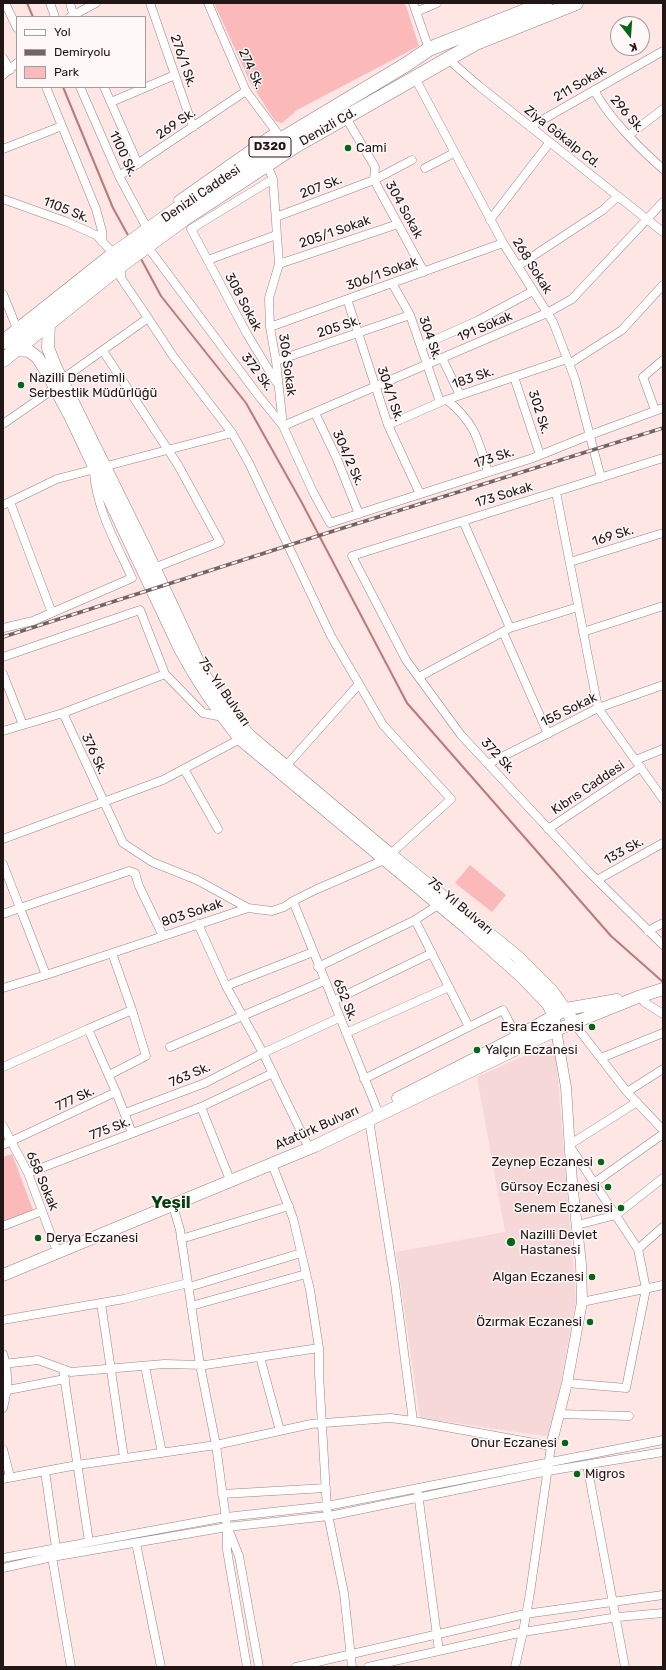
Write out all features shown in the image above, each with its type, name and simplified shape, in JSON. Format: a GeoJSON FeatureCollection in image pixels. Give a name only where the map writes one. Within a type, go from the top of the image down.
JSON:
{"type":"FeatureCollection","features":[{"type":"Feature","properties":{"kind":"highway","name":"Denizli Caddesi"},"geometry":{"type":"LineString","coordinates":[[144,234],[279,135],[407,64],[434,47],[545,3]]}},
{"type":"Feature","properties":{"kind":"highway","name":"Denizli Cd."},"geometry":{"type":"LineString","coordinates":[[187,224],[267,165],[345,116],[476,43],[576,3]]}},
{"type":"Feature","properties":{"kind":"highway","name":"D320"},"geometry":{"type":"LineString","coordinates":[[3,360],[49,323],[120,261],[144,234],[187,224]]}},
{"type":"Feature","properties":{"kind":"highway","name":"D320"},"geometry":{"type":"LineString","coordinates":[[3,342],[120,261]]}},
{"type":"Feature","properties":{"kind":"main road","name":"75. Yıl Bulvarı"},"geometry":{"type":"LineString","coordinates":[[49,323],[48,348],[58,384],[98,468],[180,649],[197,681],[222,717],[240,739],[387,857],[517,956],[552,991],[574,1022]]}},
{"type":"Feature","properties":{"kind":"main road","name":"75. Yıl Bulvarı"},"geometry":{"type":"LineString","coordinates":[[15,350],[29,351],[38,358],[58,384]]}},
{"type":"Feature","properties":{"kind":"main road","name":"75. Yıl Bulvarı"},"geometry":{"type":"LineString","coordinates":[[98,468],[154,568],[205,676],[226,709],[250,736],[286,766],[438,905],[522,977],[548,1004],[553,1016],[556,1030]]}},
{"type":"Feature","properties":{"kind":"main road"},"geometry":{"type":"LineString","coordinates":[[641,996],[663,989]]}},
{"type":"Feature","properties":{"kind":"main road","name":"Atatürk Bulvarı"},"geometry":{"type":"LineString","coordinates":[[3,1267],[306,1142],[517,1037],[566,1009],[641,996]]}},
{"type":"Feature","properties":{"kind":"main road","name":"Atatürk Bulvarı"},"geometry":{"type":"LineString","coordinates":[[3,1275],[315,1146],[556,1030],[641,996]]}},
{"type":"Feature","properties":{"kind":"street"},"geometry":{"type":"LineString","coordinates":[[5,3],[16,26]]}},
{"type":"Feature","properties":{"kind":"street"},"geometry":{"type":"LineString","coordinates":[[50,3],[55,16]]}},
{"type":"Feature","properties":{"kind":"street"},"geometry":{"type":"LineString","coordinates":[[70,3],[72,16],[96,3]]}},
{"type":"Feature","properties":{"kind":"street","name":"276/1 Sk."},"geometry":{"type":"LineString","coordinates":[[150,3],[193,127]]}},
{"type":"Feature","properties":{"kind":"street","name":"274 Sk."},"geometry":{"type":"LineString","coordinates":[[208,3],[246,91],[279,135]]}},
{"type":"Feature","properties":{"kind":"street"},"geometry":{"type":"LineString","coordinates":[[413,3],[434,47]]}},
{"type":"Feature","properties":{"kind":"street"},"geometry":{"type":"LineString","coordinates":[[416,12],[437,3]]}},
{"type":"Feature","properties":{"kind":"street","name":"211 Sokak"},"geometry":{"type":"LineString","coordinates":[[530,127],[663,51]]}},
{"type":"Feature","properties":{"kind":"street"},"geometry":{"type":"LineString","coordinates":[[3,58],[10,70]]}},
{"type":"Feature","properties":{"kind":"street","name":"Ziya Gökalp Cd."},"geometry":{"type":"LineString","coordinates":[[448,59],[479,86],[663,232]]}},
{"type":"Feature","properties":{"kind":"street"},"geometry":{"type":"LineString","coordinates":[[3,75],[16,64]]}},
{"type":"Feature","properties":{"kind":"street"},"geometry":{"type":"LineString","coordinates":[[146,87],[175,75]]}},
{"type":"Feature","properties":{"kind":"street","name":"268 Sokak"},"geometry":{"type":"LineString","coordinates":[[415,78],[503,243],[553,322],[575,379],[601,478]]}},
{"type":"Feature","properties":{"kind":"street"},"geometry":{"type":"LineString","coordinates":[[46,88],[96,209],[102,231],[102,242]]}},
{"type":"Feature","properties":{"kind":"street","name":"1100 Sk."},"geometry":{"type":"LineString","coordinates":[[80,88],[144,234]]}},
{"type":"Feature","properties":{"kind":"street","name":"1100 Sk."},"geometry":{"type":"LineString","coordinates":[[104,88],[138,164]]}},
{"type":"Feature","properties":{"kind":"street"},"geometry":{"type":"LineString","coordinates":[[111,102],[144,88]]}},
{"type":"Feature","properties":{"kind":"street","name":"296 Sk."},"geometry":{"type":"LineString","coordinates":[[594,90],[600,103],[663,169]]}},
{"type":"Feature","properties":{"kind":"street","name":"269 Sk."},"geometry":{"type":"LineString","coordinates":[[119,176],[246,91]]}},
{"type":"Feature","properties":{"kind":"street"},"geometry":{"type":"LineString","coordinates":[[629,135],[663,109]]}},
{"type":"Feature","properties":{"kind":"street","name":"304 Sokak"},"geometry":{"type":"LineString","coordinates":[[345,116],[375,167],[374,180],[424,272]]}},
{"type":"Feature","properties":{"kind":"street"},"geometry":{"type":"LineString","coordinates":[[3,149],[62,126]]}},
{"type":"Feature","properties":{"kind":"street"},"geometry":{"type":"LineString","coordinates":[[490,220],[550,142]]}},
{"type":"Feature","properties":{"kind":"street"},"geometry":{"type":"LineString","coordinates":[[425,168],[454,153]]}},
{"type":"Feature","properties":{"kind":"street","name":"207 Sk."},"geometry":{"type":"LineString","coordinates":[[276,217],[374,180],[412,160]]}},
{"type":"Feature","properties":{"kind":"street","name":"306 Sokak"},"geometry":{"type":"LineString","coordinates":[[267,165],[273,179],[276,235],[280,264],[269,298],[270,327],[284,426]]}},
{"type":"Feature","properties":{"kind":"street"},"geometry":{"type":"LineString","coordinates":[[187,224],[273,179]]}},
{"type":"Feature","properties":{"kind":"street"},"geometry":{"type":"LineString","coordinates":[[518,266],[603,210],[618,196]]}},
{"type":"Feature","properties":{"kind":"street","name":"1105 Sk."},"geometry":{"type":"LineString","coordinates":[[3,200],[67,222],[96,235],[120,261]]}},
{"type":"Feature","properties":{"kind":"street","name":"191 Sokak"},"geometry":{"type":"LineString","coordinates":[[284,426],[427,366],[442,358],[547,313],[572,299],[648,220],[663,202]]}},
{"type":"Feature","properties":{"kind":"street","name":"308 Sokak"},"geometry":{"type":"LineString","coordinates":[[187,224],[247,334],[278,384]]}},
{"type":"Feature","properties":{"kind":"street","name":"205/1 Sokak"},"geometry":{"type":"LineString","coordinates":[[280,264],[398,224]]}},
{"type":"Feature","properties":{"kind":"street","name":"372 Sk."},"geometry":{"type":"LineString","coordinates":[[144,234],[258,395],[284,426],[313,492],[330,523]]}},
{"type":"Feature","properties":{"kind":"street"},"geometry":{"type":"LineString","coordinates":[[208,260],[276,235]]}},
{"type":"Feature","properties":{"kind":"street","name":"306/1 Sokak"},"geometry":{"type":"LineString","coordinates":[[270,327],[503,243]]}},
{"type":"Feature","properties":{"kind":"street"},"geometry":{"type":"LineString","coordinates":[[120,261],[121,278],[173,356],[232,433],[249,463],[331,636],[359,684],[286,766]]}},
{"type":"Feature","properties":{"kind":"street","name":"304 Sk."},"geometry":{"type":"LineString","coordinates":[[392,283],[410,316],[427,366],[444,401],[462,413],[477,436],[488,472]]}},
{"type":"Feature","properties":{"kind":"street","name":"183 Sk."},"geometry":{"type":"LineString","coordinates":[[388,425],[460,395],[568,361],[622,330],[663,285]]}},
{"type":"Feature","properties":{"kind":"street"},"geometry":{"type":"LineString","coordinates":[[421,346],[477,321],[533,291]]}},
{"type":"Feature","properties":{"kind":"street"},"geometry":{"type":"LineString","coordinates":[[3,294],[18,331]]}},
{"type":"Feature","properties":{"kind":"street","name":"304/1 Sk."},"geometry":{"type":"LineString","coordinates":[[347,299],[357,334],[388,425],[420,494]]}},
{"type":"Feature","properties":{"kind":"street","name":"205 Sk."},"geometry":{"type":"LineString","coordinates":[[276,361],[410,316]]}},
{"type":"Feature","properties":{"kind":"street"},"geometry":{"type":"LineString","coordinates":[[3,424],[148,318]]}},
{"type":"Feature","properties":{"kind":"street"},"geometry":{"type":"LineString","coordinates":[[103,351],[178,465],[220,542],[154,568]]}},
{"type":"Feature","properties":{"kind":"street"},"geometry":{"type":"LineString","coordinates":[[442,358],[460,395]]}},
{"type":"Feature","properties":{"kind":"street"},"geometry":{"type":"LineString","coordinates":[[655,410],[643,377],[663,360]]}},
{"type":"Feature","properties":{"kind":"street","name":"302 Sk."},"geometry":{"type":"LineString","coordinates":[[514,377],[540,455]]}},
{"type":"Feature","properties":{"kind":"street","name":"173 Sk."},"geometry":{"type":"LineString","coordinates":[[330,523],[540,455],[663,408]]}},
{"type":"Feature","properties":{"kind":"street","name":"304/2 Sk."},"geometry":{"type":"LineString","coordinates":[[315,413],[337,459],[359,514]]}},
{"type":"Feature","properties":{"kind":"street"},"geometry":{"type":"LineString","coordinates":[[52,612],[5,504],[57,479],[232,433]]}},
{"type":"Feature","properties":{"kind":"street","name":"173 Sokak"},"geometry":{"type":"LineString","coordinates":[[352,556],[663,458]]}},
{"type":"Feature","properties":{"kind":"street"},"geometry":{"type":"LineString","coordinates":[[3,628],[33,621],[132,578],[104,517],[96,491],[98,468]]}},
{"type":"Feature","properties":{"kind":"street"},"geometry":{"type":"LineString","coordinates":[[556,492],[598,708],[663,799]]}},
{"type":"Feature","properties":{"kind":"street"},"geometry":{"type":"LineString","coordinates":[[463,521],[548,734]]}},
{"type":"Feature","properties":{"kind":"street","name":"169 Sk."},"geometry":{"type":"LineString","coordinates":[[570,562],[663,533]]}},
{"type":"Feature","properties":{"kind":"street","name":"372 Sk."},"geometry":{"type":"LineString","coordinates":[[352,556],[406,660],[461,735],[597,880],[663,945]]}},
{"type":"Feature","properties":{"kind":"street"},"geometry":{"type":"LineString","coordinates":[[583,632],[663,606]]}},
{"type":"Feature","properties":{"kind":"street"},"geometry":{"type":"LineString","coordinates":[[419,677],[507,630],[578,607]]}},
{"type":"Feature","properties":{"kind":"street"},"geometry":{"type":"LineString","coordinates":[[3,657],[140,610],[165,674],[203,713],[222,717]]}},
{"type":"Feature","properties":{"kind":"street"},"geometry":{"type":"LineString","coordinates":[[3,674],[22,724]]}},
{"type":"Feature","properties":{"kind":"street"},"geometry":{"type":"LineString","coordinates":[[3,731],[62,713],[165,674]]}},
{"type":"Feature","properties":{"kind":"street","name":"803 Sokak"},"geometry":{"type":"LineString","coordinates":[[3,988],[248,908],[272,911],[284,907],[293,901],[387,857],[451,799],[383,725],[359,684]]}},
{"type":"Feature","properties":{"kind":"street","name":"155 Sokak"},"geometry":{"type":"LineString","coordinates":[[488,764],[598,708],[663,685]]}},
{"type":"Feature","properties":{"kind":"street","name":"376 Sk."},"geometry":{"type":"LineString","coordinates":[[62,713],[123,843],[152,862],[197,880],[248,908]]}},
{"type":"Feature","properties":{"kind":"street"},"geometry":{"type":"LineString","coordinates":[[3,839],[164,780],[240,739]]}},
{"type":"Feature","properties":{"kind":"street","name":"Kıbrıs Caddesi"},"geometry":{"type":"LineString","coordinates":[[636,760],[663,749]]}},
{"type":"Feature","properties":{"kind":"street","name":"Kıbrıs Caddesi"},"geometry":{"type":"LineString","coordinates":[[548,828],[641,767]]}},
{"type":"Feature","properties":{"kind":"street"},"geometry":{"type":"LineString","coordinates":[[184,769],[218,829]]}},
{"type":"Feature","properties":{"kind":"street","name":"133 Sk."},"geometry":{"type":"LineString","coordinates":[[597,880],[663,843]]}},
{"type":"Feature","properties":{"kind":"street"},"geometry":{"type":"LineString","coordinates":[[3,864],[46,975]]}},
{"type":"Feature","properties":{"kind":"street"},"geometry":{"type":"LineString","coordinates":[[3,914],[128,871],[135,872],[138,886],[163,936]]}},
{"type":"Feature","properties":{"kind":"street","name":"652 Sk."},"geometry":{"type":"LineString","coordinates":[[293,901],[339,1018],[377,1108]]}},
{"type":"Feature","properties":{"kind":"street"},"geometry":{"type":"LineString","coordinates":[[318,966],[415,920],[438,905]]}},
{"type":"Feature","properties":{"kind":"street"},"geometry":{"type":"LineString","coordinates":[[415,920],[469,1027]]}},
{"type":"Feature","properties":{"kind":"street"},"geometry":{"type":"LineString","coordinates":[[648,930],[663,923]]}},
{"type":"Feature","properties":{"kind":"street"},"geometry":{"type":"LineString","coordinates":[[198,924],[226,986],[263,1053],[306,1142]]}},
{"type":"Feature","properties":{"kind":"street"},"geometry":{"type":"LineString","coordinates":[[226,986],[313,952]]}},
{"type":"Feature","properties":{"kind":"street"},"geometry":{"type":"LineString","coordinates":[[109,1075],[146,1056],[112,953]]}},
{"type":"Feature","properties":{"kind":"street"},"geometry":{"type":"LineString","coordinates":[[333,1001],[432,953]]}},
{"type":"Feature","properties":{"kind":"street"},"geometry":{"type":"LineString","coordinates":[[170,1047],[324,981]]}},
{"type":"Feature","properties":{"kind":"street"},"geometry":{"type":"LineString","coordinates":[[346,1033],[449,987]]}},
{"type":"Feature","properties":{"kind":"street"},"geometry":{"type":"LineString","coordinates":[[641,996],[644,1002],[663,1014]]}},
{"type":"Feature","properties":{"kind":"street"},"geometry":{"type":"LineString","coordinates":[[3,1067],[132,1010]]}},
{"type":"Feature","properties":{"kind":"street"},"geometry":{"type":"LineString","coordinates":[[364,1079],[503,1010],[517,1037]]}},
{"type":"Feature","properties":{"kind":"street","name":"763 Sk."},"geometry":{"type":"LineString","coordinates":[[125,1113],[205,1083],[263,1053],[339,1018]]}},
{"type":"Feature","properties":{"kind":"street"},"geometry":{"type":"LineString","coordinates":[[574,1022],[627,1092],[662,1128],[594,1183]]}},
{"type":"Feature","properties":{"kind":"street"},"geometry":{"type":"LineString","coordinates":[[88,1029],[109,1075],[132,1133]]}},
{"type":"Feature","properties":{"kind":"street"},"geometry":{"type":"LineString","coordinates":[[515,1667],[523,1632],[551,1446],[567,1383],[582,1302],[581,1264],[569,1145],[566,1086],[556,1030]]}},
{"type":"Feature","properties":{"kind":"street"},"geometry":{"type":"LineString","coordinates":[[601,1058],[663,1032]]}},
{"type":"Feature","properties":{"kind":"street"},"geometry":{"type":"LineString","coordinates":[[627,1092],[663,1069]]}},
{"type":"Feature","properties":{"kind":"street","name":"775 Sk."},"geometry":{"type":"LineString","coordinates":[[28,1173],[201,1107],[273,1073]]}},
{"type":"Feature","properties":{"kind":"street","name":"777 Sk."},"geometry":{"type":"LineString","coordinates":[[3,1145],[116,1092]]}},
{"type":"Feature","properties":{"kind":"street"},"geometry":{"type":"LineString","coordinates":[[569,1145],[637,1102]]}},
{"type":"Feature","properties":{"kind":"street"},"geometry":{"type":"LineString","coordinates":[[201,1107],[228,1175]]}},
{"type":"Feature","properties":{"kind":"street"},"geometry":{"type":"LineString","coordinates":[[369,1120],[413,1421]]}},
{"type":"Feature","properties":{"kind":"street","name":"658 Sokak"},"geometry":{"type":"LineString","coordinates":[[3,1126],[28,1173],[56,1246]]}},
{"type":"Feature","properties":{"kind":"street"},"geometry":{"type":"LineString","coordinates":[[567,1383],[626,1388],[646,1289],[638,1249],[569,1145]]}},
{"type":"Feature","properties":{"kind":"street"},"geometry":{"type":"LineString","coordinates":[[272,1164],[293,1218],[306,1274],[319,1348],[327,1506],[344,1593],[352,1667]]}},
{"type":"Feature","properties":{"kind":"street"},"geometry":{"type":"LineString","coordinates":[[576,1225],[616,1215],[663,1178]]}},
{"type":"Feature","properties":{"kind":"street"},"geometry":{"type":"LineString","coordinates":[[173,1206],[181,1239],[200,1365],[216,1445],[226,1517],[227,1550],[247,1667]]}},
{"type":"Feature","properties":{"kind":"street"},"geometry":{"type":"LineString","coordinates":[[181,1239],[289,1206]]}},
{"type":"Feature","properties":{"kind":"street"},"geometry":{"type":"LineString","coordinates":[[3,1226],[42,1211]]}},
{"type":"Feature","properties":{"kind":"street"},"geometry":{"type":"LineString","coordinates":[[638,1249],[663,1228]]}},
{"type":"Feature","properties":{"kind":"street"},"geometry":{"type":"LineString","coordinates":[[3,1320],[101,1303],[188,1285],[301,1253]]}},
{"type":"Feature","properties":{"kind":"street"},"geometry":{"type":"LineString","coordinates":[[191,1306],[306,1274]]}},
{"type":"Feature","properties":{"kind":"street"},"geometry":{"type":"LineString","coordinates":[[582,1302],[663,1285]]}},
{"type":"Feature","properties":{"kind":"street"},"geometry":{"type":"LineString","coordinates":[[101,1303],[112,1368],[124,1458]]}},
{"type":"Feature","properties":{"kind":"street"},"geometry":{"type":"LineString","coordinates":[[5,1364],[38,1360],[71,1372],[145,1366],[200,1365],[319,1348]]}},
{"type":"Feature","properties":{"kind":"street"},"geometry":{"type":"LineString","coordinates":[[3,1354],[8,1390],[3,1408]]}},
{"type":"Feature","properties":{"kind":"street"},"geometry":{"type":"LineString","coordinates":[[260,1357],[280,1431]]}},
{"type":"Feature","properties":{"kind":"street"},"geometry":{"type":"LineString","coordinates":[[145,1366],[162,1453]]}},
{"type":"Feature","properties":{"kind":"street"},"geometry":{"type":"LineString","coordinates":[[64,1369],[89,1542]]}},
{"type":"Feature","properties":{"kind":"street"},"geometry":{"type":"LineString","coordinates":[[8,1390],[65,1379]]}},
{"type":"Feature","properties":{"kind":"street"},"geometry":{"type":"LineString","coordinates":[[560,1414],[629,1416]]}},
{"type":"Feature","properties":{"kind":"street"},"geometry":{"type":"LineString","coordinates":[[3,1449],[6,1478],[77,1465],[216,1445],[322,1423],[390,1418],[551,1446]]}},
{"type":"Feature","properties":{"kind":"street"},"geometry":{"type":"LineString","coordinates":[[3,1568],[52,1557],[227,1527],[329,1516],[549,1462],[663,1440]]}},
{"type":"Feature","properties":{"kind":"street"},"geometry":{"type":"LineString","coordinates":[[3,1558],[226,1517],[327,1506],[418,1493],[663,1452]]}},
{"type":"Feature","properties":{"kind":"street"},"geometry":{"type":"LineString","coordinates":[[587,1465],[625,1667]]}},
{"type":"Feature","properties":{"kind":"street"},"geometry":{"type":"LineString","coordinates":[[45,1471],[56,1548]]}},
{"type":"Feature","properties":{"kind":"street"},"geometry":{"type":"LineString","coordinates":[[222,1494],[326,1488]]}},
{"type":"Feature","properties":{"kind":"street"},"geometry":{"type":"LineString","coordinates":[[418,1493],[439,1651]]}},
{"type":"Feature","properties":{"kind":"street"},"geometry":{"type":"LineString","coordinates":[[227,1527],[239,1556],[259,1667]]}},
{"type":"Feature","properties":{"kind":"street"},"geometry":{"type":"LineString","coordinates":[[136,1543],[161,1667]]}},
{"type":"Feature","properties":{"kind":"street"},"geometry":{"type":"LineString","coordinates":[[52,1557],[71,1667]]}},
{"type":"Feature","properties":{"kind":"street"},"geometry":{"type":"LineString","coordinates":[[296,1667],[525,1614],[663,1595]]}},
{"type":"Feature","properties":{"kind":"street"},"geometry":{"type":"LineString","coordinates":[[368,1667],[523,1632],[615,1618],[663,1613]]}},
{"type":"Feature","properties":{"kind":"shaded area","name":"Nazilli Devlet Hastanesi"},"geometry":{"type":"Polygon","coordinates":[[[555,1042],[576,1300],[551,1437],[420,1418],[396,1252],[505,1232],[477,1077],[555,1042]]]}},
{"type":"Feature","properties":{"kind":"green space"},"geometry":{"type":"Polygon","coordinates":[[[214,3],[405,3],[419,46],[297,110],[282,123],[275,121],[250,82],[214,3]]]}},
{"type":"Feature","properties":{"kind":"green space"},"geometry":{"type":"Polygon","coordinates":[[[470,865],[506,895],[492,912],[455,883],[470,865]]]}},
{"type":"Feature","properties":{"kind":"green space"},"geometry":{"type":"Polygon","coordinates":[[[12,1154],[33,1210],[3,1222],[3,1157],[12,1154]]]}},
{"type":"Feature","properties":{"kind":"waterway"},"geometry":{"type":"LineString","coordinates":[[27,3],[33,16]]}},
{"type":"Feature","properties":{"kind":"waterway"},"geometry":{"type":"LineString","coordinates":[[63,88],[113,208],[129,237]]}},
{"type":"Feature","properties":{"kind":"waterway"},"geometry":{"type":"LineString","coordinates":[[140,257],[161,296],[246,403],[302,503],[407,703],[611,936],[663,982]]}},
{"type":"Feature","properties":{"kind":"railway"},"geometry":{"type":"LineString","coordinates":[[3,637],[327,533],[663,428]]}},
{"type":"Feature","properties":{"kind":"place","name":"Cami"},"geometry":{"type":"Point","coordinates":[348,148]}},
{"type":"Feature","properties":{"kind":"place","name":"Nazilli Denetimli Serbestlik Müdürlüğü"},"geometry":{"type":"Point","coordinates":[21,385]}},
{"type":"Feature","properties":{"kind":"place","name":"Esra Eczanesi"},"geometry":{"type":"Point","coordinates":[592,1027]}},
{"type":"Feature","properties":{"kind":"place","name":"Yalçın Eczanesi"},"geometry":{"type":"Point","coordinates":[477,1050]}},
{"type":"Feature","properties":{"kind":"place","name":"Zeynep Eczanesi"},"geometry":{"type":"Point","coordinates":[601,1162]}},
{"type":"Feature","properties":{"kind":"place","name":"Gürsoy Eczanesi"},"geometry":{"type":"Point","coordinates":[608,1187]}},
{"type":"Feature","properties":{"kind":"place","name":"Senem Eczanesi"},"geometry":{"type":"Point","coordinates":[621,1208]}},
{"type":"Feature","properties":{"kind":"place","name":"Derya Eczanesi"},"geometry":{"type":"Point","coordinates":[38,1238]}},
{"type":"Feature","properties":{"kind":"place","name":"Nazilli Devlet Hastanesi"},"geometry":{"type":"Point","coordinates":[511,1242]}},
{"type":"Feature","properties":{"kind":"place","name":"Algan Eczanesi"},"geometry":{"type":"Point","coordinates":[592,1277]}},
{"type":"Feature","properties":{"kind":"place","name":"Özırmak Eczanesi"},"geometry":{"type":"Point","coordinates":[590,1322]}},
{"type":"Feature","properties":{"kind":"place","name":"Onur Eczanesi"},"geometry":{"type":"Point","coordinates":[565,1443]}},
{"type":"Feature","properties":{"kind":"place","name":"Migros"},"geometry":{"type":"Point","coordinates":[577,1474]}},
{"type":"Feature","properties":{"kind":"district","name":"Yeşil"},"geometry":{"type":"Point","coordinates":[171,1203]}}]}
